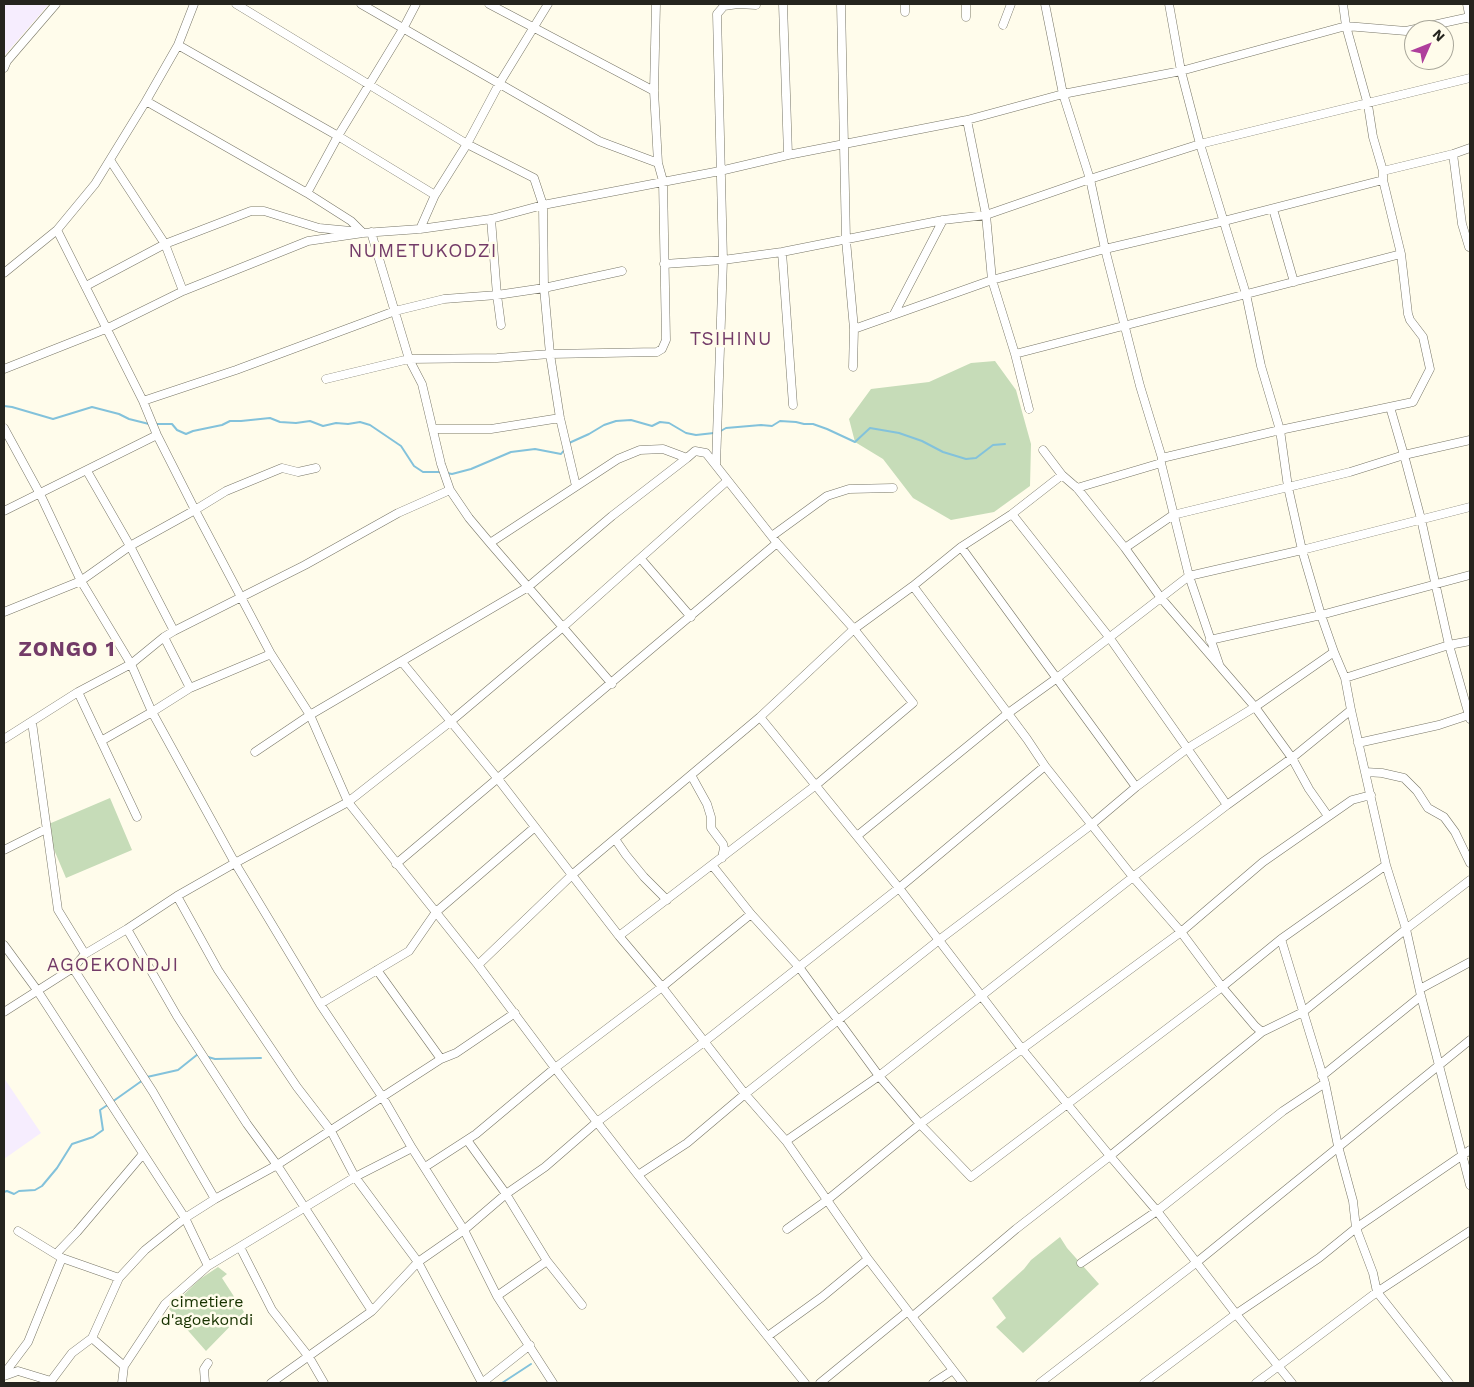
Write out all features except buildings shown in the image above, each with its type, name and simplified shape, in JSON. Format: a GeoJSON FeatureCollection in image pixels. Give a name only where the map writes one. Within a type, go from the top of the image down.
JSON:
{"type":"FeatureCollection","features":[{"type":"Feature","properties":{"kind":"street"},"geometry":{"type":"LineString","coordinates":[[4,68],[7,61],[56,4]]}},
{"type":"Feature","properties":{"kind":"street"},"geometry":{"type":"LineString","coordinates":[[4,273],[57,230],[95,184],[178,45],[194,4]]}},
{"type":"Feature","properties":{"kind":"street"},"geometry":{"type":"LineString","coordinates":[[236,4],[468,144],[534,178],[543,205],[544,288],[550,354],[560,418],[576,486]]}},
{"type":"Feature","properties":{"kind":"street"},"geometry":{"type":"LineString","coordinates":[[360,4],[599,141],[658,163]]}},
{"type":"Feature","properties":{"kind":"street"},"geometry":{"type":"LineString","coordinates":[[307,193],[338,136],[370,85],[416,4]]}},
{"type":"Feature","properties":{"kind":"street"},"geometry":{"type":"LineString","coordinates":[[489,4],[654,91]]}},
{"type":"Feature","properties":{"kind":"street"},"geometry":{"type":"LineString","coordinates":[[420,229],[435,195],[468,144],[499,84],[548,4]]}},
{"type":"Feature","properties":{"kind":"street"},"geometry":{"type":"LineString","coordinates":[[326,379],[409,359],[657,352],[662,349],[666,340],[662,181],[658,163],[654,91],[656,4]]}},
{"type":"Feature","properties":{"kind":"street"},"geometry":{"type":"LineString","coordinates":[[716,465],[723,260],[717,14],[724,6],[738,4],[756,5]]}},
{"type":"Feature","properties":{"kind":"street"},"geometry":{"type":"LineString","coordinates":[[782,4],[788,155]]}},
{"type":"Feature","properties":{"kind":"street"},"geometry":{"type":"LineString","coordinates":[[841,4],[846,240],[854,329],[853,367]]}},
{"type":"Feature","properties":{"kind":"street"},"geometry":{"type":"LineString","coordinates":[[966,4],[966,17]]}},
{"type":"Feature","properties":{"kind":"street"},"geometry":{"type":"LineString","coordinates":[[1003,25],[1011,4]]}},
{"type":"Feature","properties":{"kind":"street"},"geometry":{"type":"LineString","coordinates":[[1045,4],[1064,94],[1090,179],[1105,250],[1161,461],[1173,516],[1189,576],[1219,664]]}},
{"type":"Feature","properties":{"kind":"street"},"geometry":{"type":"LineString","coordinates":[[1171,4],[1181,70],[1200,144],[1246,294],[1261,366],[1280,430],[1288,487],[1302,550],[1321,615],[1334,652],[1346,678],[1358,743],[1386,865],[1406,929],[1420,993],[1470,1185]]}},
{"type":"Feature","properties":{"kind":"street"},"geometry":{"type":"LineString","coordinates":[[1077,488],[1161,461],[1280,430],[1413,402],[1430,369],[1423,337],[1413,325],[1408,314],[1401,254],[1383,180],[1383,171],[1373,137],[1368,104],[1346,26],[1342,4]]}},
{"type":"Feature","properties":{"kind":"street"},"geometry":{"type":"LineString","coordinates":[[4,369],[108,328],[183,291],[308,242],[367,232],[420,229],[491,219],[543,205],[967,120],[1064,94],[1181,70],[1346,26],[1406,31],[1470,18],[1467,4]]}},
{"type":"Feature","properties":{"kind":"street"},"geometry":{"type":"LineString","coordinates":[[178,45],[338,136],[435,195]]}},
{"type":"Feature","properties":{"kind":"street"},"geometry":{"type":"LineString","coordinates":[[664,264],[723,260],[782,252],[943,220],[986,215],[1200,144],[1470,78]]}},
{"type":"Feature","properties":{"kind":"street"},"geometry":{"type":"LineString","coordinates":[[146,101],[307,193],[367,232],[395,311],[409,359],[422,384],[441,464],[450,490],[469,518],[612,684]]}},
{"type":"Feature","properties":{"kind":"street"},"geometry":{"type":"LineString","coordinates":[[967,120],[986,215],[992,280],[1015,354],[1029,409]]}},
{"type":"Feature","properties":{"kind":"street"},"geometry":{"type":"LineString","coordinates":[[1383,171],[1470,148]]}},
{"type":"Feature","properties":{"kind":"street"},"geometry":{"type":"LineString","coordinates":[[1453,154],[1462,224],[1468,247]]}},
{"type":"Feature","properties":{"kind":"street"},"geometry":{"type":"LineString","coordinates":[[110,160],[166,244],[183,291]]}},
{"type":"Feature","properties":{"kind":"street"},"geometry":{"type":"LineString","coordinates":[[854,329],[992,280],[1383,180]]}},
{"type":"Feature","properties":{"kind":"street"},"geometry":{"type":"LineString","coordinates":[[1273,209],[1294,282]]}},
{"type":"Feature","properties":{"kind":"street"},"geometry":{"type":"LineString","coordinates":[[86,286],[166,244],[251,211],[264,211],[319,228],[367,232]]}},
{"type":"Feature","properties":{"kind":"street"},"geometry":{"type":"LineString","coordinates":[[491,219],[501,325]]}},
{"type":"Feature","properties":{"kind":"street"},"geometry":{"type":"LineString","coordinates":[[894,314],[943,220]]}},
{"type":"Feature","properties":{"kind":"street"},"geometry":{"type":"LineString","coordinates":[[57,230],[108,328],[157,435],[195,510],[271,654],[310,715],[348,802],[478,965],[597,1122],[805,1383]]}},
{"type":"Feature","properties":{"kind":"street"},"geometry":{"type":"LineString","coordinates":[[782,252],[793,405]]}},
{"type":"Feature","properties":{"kind":"street"},"geometry":{"type":"LineString","coordinates":[[1015,354],[1401,254]]}},
{"type":"Feature","properties":{"kind":"street"},"geometry":{"type":"LineString","coordinates":[[143,401],[236,370],[395,311],[444,299],[497,296],[622,271]]}},
{"type":"Feature","properties":{"kind":"street"},"geometry":{"type":"LineString","coordinates":[[1358,743],[1470,717],[1449,645],[1421,519],[1390,407]]}},
{"type":"Feature","properties":{"kind":"street"},"geometry":{"type":"LineString","coordinates":[[434,429],[491,429],[560,418]]}},
{"type":"Feature","properties":{"kind":"street"},"geometry":{"type":"LineString","coordinates":[[4,428],[40,494],[82,581],[131,664],[152,712],[235,863],[320,1004],[383,1098],[464,1230],[497,1296],[553,1383]]}},
{"type":"Feature","properties":{"kind":"street"},"geometry":{"type":"LineString","coordinates":[[4,511],[157,435]]}},
{"type":"Feature","properties":{"kind":"street"},"geometry":{"type":"LineString","coordinates":[[1125,548],[1173,516],[1350,472],[1404,454],[1470,440]]}},
{"type":"Feature","properties":{"kind":"street"},"geometry":{"type":"LineString","coordinates":[[4,447],[11,442]]}},
{"type":"Feature","properties":{"kind":"street"},"geometry":{"type":"LineString","coordinates":[[490,543],[576,486],[618,460],[640,450],[662,449],[687,458]]}},
{"type":"Feature","properties":{"kind":"street"},"geometry":{"type":"LineString","coordinates":[[1043,450],[1062,475],[1077,488],[1125,548],[1161,598],[1255,707],[1292,758],[1309,789],[1328,816]]}},
{"type":"Feature","properties":{"kind":"street"},"geometry":{"type":"LineString","coordinates":[[255,752],[310,715],[528,587],[612,516],[695,451],[706,453],[777,543],[854,629],[913,703],[816,785],[620,936]]}},
{"type":"Feature","properties":{"kind":"street"},"geometry":{"type":"LineString","coordinates":[[4,612],[82,581],[130,546],[226,491],[282,468],[298,472],[316,468]]}},
{"type":"Feature","properties":{"kind":"street"},"geometry":{"type":"LineString","coordinates":[[87,470],[130,546],[174,631]]}},
{"type":"Feature","properties":{"kind":"street"},"geometry":{"type":"LineString","coordinates":[[478,965],[573,874],[760,717],[854,629],[913,586],[961,547],[1012,514],[1062,475]]}},
{"type":"Feature","properties":{"kind":"street"},"geometry":{"type":"LineString","coordinates":[[4,1012],[73,968],[84,954],[128,929],[177,896],[348,802],[450,722],[563,627],[727,481]]}},
{"type":"Feature","properties":{"kind":"street"},"geometry":{"type":"LineString","coordinates":[[772,536],[827,496],[849,489],[893,488]]}},
{"type":"Feature","properties":{"kind":"street"},"geometry":{"type":"LineString","coordinates":[[4,739],[78,692],[131,664],[174,631],[242,597],[398,513],[450,490]]}},
{"type":"Feature","properties":{"kind":"street"},"geometry":{"type":"LineString","coordinates":[[856,836],[1007,714],[1057,678],[1189,576],[1302,550],[1470,506]]}},
{"type":"Feature","properties":{"kind":"street"},"geometry":{"type":"LineString","coordinates":[[1012,514],[1109,637],[1227,805]]}},
{"type":"Feature","properties":{"kind":"street"},"geometry":{"type":"LineString","coordinates":[[396,864],[612,684],[777,543]]}},
{"type":"Feature","properties":{"kind":"street"},"geometry":{"type":"LineString","coordinates":[[961,547],[1136,787]]}},
{"type":"Feature","properties":{"kind":"street"},"geometry":{"type":"LineString","coordinates":[[640,559],[691,617]]}},
{"type":"Feature","properties":{"kind":"street"},"geometry":{"type":"LineString","coordinates":[[1210,640],[1321,615],[1470,575]]}},
{"type":"Feature","properties":{"kind":"street"},"geometry":{"type":"LineString","coordinates":[[913,586],[1045,766],[1091,825],[1181,932],[1222,987],[1262,1032]]}},
{"type":"Feature","properties":{"kind":"street"},"geometry":{"type":"LineString","coordinates":[[164,637],[190,688]]}},
{"type":"Feature","properties":{"kind":"street"},"geometry":{"type":"LineString","coordinates":[[1346,678],[1470,640]]}},
{"type":"Feature","properties":{"kind":"street"},"geometry":{"type":"LineString","coordinates":[[638,1174],[687,1143],[745,1094],[939,940],[1091,825],[1136,787],[1188,748],[1255,707],[1334,652]]}},
{"type":"Feature","properties":{"kind":"street"},"geometry":{"type":"LineString","coordinates":[[101,740],[152,712],[190,688],[271,654]]}},
{"type":"Feature","properties":{"kind":"street"},"geometry":{"type":"LineString","coordinates":[[402,662],[498,778],[745,1094],[786,1141],[868,1259],[963,1383]]}},
{"type":"Feature","properties":{"kind":"street"},"geometry":{"type":"LineString","coordinates":[[78,692],[136,817]]}},
{"type":"Feature","properties":{"kind":"street"},"geometry":{"type":"LineString","coordinates":[[786,1141],[879,1076],[1133,876],[1292,758],[1351,710]]}},
{"type":"Feature","properties":{"kind":"street"},"geometry":{"type":"LineString","coordinates":[[760,717],[899,888],[1022,1049],[1158,1211],[1236,1314],[1292,1383]]}},
{"type":"Feature","properties":{"kind":"street"},"geometry":{"type":"LineString","coordinates":[[32,722],[58,910],[84,954]]}},
{"type":"Feature","properties":{"kind":"street"},"geometry":{"type":"LineString","coordinates":[[271,1383],[372,1311],[418,1262],[464,1230],[506,1194],[545,1167],[597,1122],[704,1042],[899,888],[1045,766]]}},
{"type":"Feature","properties":{"kind":"street"},"geometry":{"type":"LineString","coordinates":[[1365,772],[1382,773],[1404,778],[1417,791],[1428,808],[1444,817],[1455,832],[1470,863]]}},
{"type":"Feature","properties":{"kind":"street"},"geometry":{"type":"LineString","coordinates":[[691,775],[711,817],[711,828],[723,844],[722,858]]}},
{"type":"Feature","properties":{"kind":"street"},"geometry":{"type":"LineString","coordinates":[[787,1229],[920,1124],[1181,932],[1263,862],[1352,800],[1371,795]]}},
{"type":"Feature","properties":{"kind":"street"},"geometry":{"type":"LineString","coordinates":[[320,1004],[409,951],[436,912],[535,827]]}},
{"type":"Feature","properties":{"kind":"street"},"geometry":{"type":"LineString","coordinates":[[4,850],[46,829]]}},
{"type":"Feature","properties":{"kind":"street"},"geometry":{"type":"LineString","coordinates":[[615,839],[644,877],[667,900]]}},
{"type":"Feature","properties":{"kind":"street"},"geometry":{"type":"LineString","coordinates":[[712,865],[751,914],[799,967],[879,1076],[920,1124],[971,1177],[1222,987],[1281,939],[1386,865]]}},
{"type":"Feature","properties":{"kind":"street"},"geometry":{"type":"LineString","coordinates":[[820,1383],[1110,1156],[1262,1032],[1303,1012],[1470,880]]}},
{"type":"Feature","properties":{"kind":"street"},"geometry":{"type":"LineString","coordinates":[[177,896],[218,970],[297,1087],[331,1132],[355,1177],[418,1262],[482,1383],[530,1345]]}},
{"type":"Feature","properties":{"kind":"street"},"geometry":{"type":"LineString","coordinates":[[425,1167],[467,1140],[555,1068],[662,987],[751,914]]}},
{"type":"Feature","properties":{"kind":"street"},"geometry":{"type":"LineString","coordinates":[[128,929],[178,1016],[247,1124],[277,1166],[372,1311]]}},
{"type":"Feature","properties":{"kind":"street"},"geometry":{"type":"LineString","coordinates":[[1281,939],[1323,1080],[1353,1200],[1356,1228],[1378,1292],[1449,1383]]}},
{"type":"Feature","properties":{"kind":"street"},"geometry":{"type":"LineString","coordinates":[[4,945],[37,990],[185,1218],[208,1266]]}},
{"type":"Feature","properties":{"kind":"street"},"geometry":{"type":"LineString","coordinates":[[1081,1263],[1158,1211],[1323,1080],[1420,993],[1470,962]]}},
{"type":"Feature","properties":{"kind":"street"},"geometry":{"type":"LineString","coordinates":[[73,968],[152,1092],[215,1198]]}},
{"type":"Feature","properties":{"kind":"street"},"geometry":{"type":"LineString","coordinates":[[377,970],[441,1059]]}},
{"type":"Feature","properties":{"kind":"street"},"geometry":{"type":"LineString","coordinates":[[4,1375],[18,1372],[50,1381],[72,1353],[92,1338],[119,1278],[146,1250],[185,1218],[215,1198],[277,1166],[441,1059],[456,1053],[514,1013]]}},
{"type":"Feature","properties":{"kind":"street"},"geometry":{"type":"LineString","coordinates":[[1040,1383],[1197,1262],[1470,1040]]}},
{"type":"Feature","properties":{"kind":"street"},"geometry":{"type":"LineString","coordinates":[[467,1140],[506,1194],[547,1261],[582,1305]]}},
{"type":"Feature","properties":{"kind":"street"},"geometry":{"type":"LineString","coordinates":[[122,1383],[124,1366],[165,1304],[208,1266],[355,1177],[412,1148]]}},
{"type":"Feature","properties":{"kind":"street"},"geometry":{"type":"LineString","coordinates":[[1144,1383],[1236,1314],[1319,1258],[1356,1228],[1470,1150]]}},
{"type":"Feature","properties":{"kind":"street"},"geometry":{"type":"LineString","coordinates":[[4,1375],[28,1342],[59,1256],[143,1154]]}},
{"type":"Feature","properties":{"kind":"street"},"geometry":{"type":"LineString","coordinates":[[18,1230],[59,1256],[119,1278]]}},
{"type":"Feature","properties":{"kind":"street"},"geometry":{"type":"LineString","coordinates":[[1256,1383],[1378,1292],[1470,1231]]}},
{"type":"Feature","properties":{"kind":"street"},"geometry":{"type":"LineString","coordinates":[[240,1247],[272,1310],[309,1357],[324,1383]]}},
{"type":"Feature","properties":{"kind":"street"},"geometry":{"type":"LineString","coordinates":[[768,1336],[822,1297],[868,1259]]}},
{"type":"Feature","properties":{"kind":"street"},"geometry":{"type":"LineString","coordinates":[[497,1296],[547,1261]]}},
{"type":"Feature","properties":{"kind":"street"},"geometry":{"type":"LineString","coordinates":[[92,1338],[124,1366]]}},
{"type":"Feature","properties":{"kind":"street"},"geometry":{"type":"LineString","coordinates":[[205,1383],[204,1369],[208,1363]]}},
{"type":"Feature","properties":{"kind":"street"},"geometry":{"type":"LineString","coordinates":[[933,1383],[953,1370]]}},
{"type":"Feature","properties":{"kind":"shaded area"},"geometry":{"type":"Polygon","coordinates":[[[4,4],[49,4],[4,56],[4,4]]]}},
{"type":"Feature","properties":{"kind":"shaded area"},"geometry":{"type":"Polygon","coordinates":[[[4,1078],[41,1133],[4,1159],[4,1078]]]}},
{"type":"Feature","properties":{"kind":"green space"},"geometry":{"type":"Polygon","coordinates":[[[995,361],[1016,390],[1031,444],[1030,486],[994,512],[951,520],[913,498],[883,459],[855,442],[849,419],[871,389],[929,382],[971,363],[995,361]]]}},
{"type":"Feature","properties":{"kind":"green space"},"geometry":{"type":"Polygon","coordinates":[[[110,798],[132,850],[66,878],[44,826],[110,798]]]}},
{"type":"Feature","properties":{"kind":"green space"},"geometry":{"type":"Polygon","coordinates":[[[1060,1237],[1067,1248],[1099,1284],[1023,1353],[996,1327],[1006,1318],[992,1298],[1024,1269],[1031,1260],[1060,1237]]]}},
{"type":"Feature","properties":{"kind":"green space","name":"cimetiere d'agoekondi"},"geometry":{"type":"Polygon","coordinates":[[[218,1267],[227,1274],[222,1278],[244,1312],[206,1351],[169,1309],[200,1279],[218,1267]]]}},
{"type":"Feature","properties":{"kind":"waterway"},"geometry":{"type":"LineString","coordinates":[[4,406],[53,419],[92,407],[149,424]]}},
{"type":"Feature","properties":{"kind":"waterway"},"geometry":{"type":"LineString","coordinates":[[154,424],[172,424],[177,430],[186,434],[222,425],[230,421],[270,418],[280,422],[296,423],[310,421],[323,426],[336,423],[360,422],[370,425],[401,446],[414,466],[423,472],[440,472]]}},
{"type":"Feature","properties":{"kind":"waterway"},"geometry":{"type":"LineString","coordinates":[[569,443],[616,421],[631,420],[652,426],[660,422],[669,423],[686,433],[696,435],[714,433]]}},
{"type":"Feature","properties":{"kind":"waterway"},"geometry":{"type":"LineString","coordinates":[[719,432],[726,428],[772,426],[780,421],[796,422],[813,424],[855,442],[870,428],[899,433],[922,441],[943,452],[966,459],[976,458],[993,445],[1005,444]]}},
{"type":"Feature","properties":{"kind":"waterway"},"geometry":{"type":"LineString","coordinates":[[447,473],[452,474],[471,469],[511,452],[535,449],[561,454],[565,449]]}},
{"type":"Feature","properties":{"kind":"waterway"},"geometry":{"type":"LineString","coordinates":[[147,1077],[178,1070],[198,1054]]}},
{"type":"Feature","properties":{"kind":"waterway"},"geometry":{"type":"LineString","coordinates":[[208,1057],[215,1059],[261,1058]]}},
{"type":"Feature","properties":{"kind":"waterway"},"geometry":{"type":"LineString","coordinates":[[112,1102],[143,1080]]}},
{"type":"Feature","properties":{"kind":"waterway"},"geometry":{"type":"LineString","coordinates":[[4,1192],[7,1191],[14,1194],[19,1191],[35,1190],[42,1186],[57,1168],[72,1144],[93,1137],[103,1130],[100,1110],[109,1104]]}},
{"type":"Feature","properties":{"kind":"waterway"},"geometry":{"type":"LineString","coordinates":[[502,1383],[531,1364]]}},
{"type":"Feature","properties":{"kind":"district","name":"NUMETUKODZI"},"geometry":{"type":"Point","coordinates":[423,251]}},
{"type":"Feature","properties":{"kind":"district","name":"TSIHINU"},"geometry":{"type":"Point","coordinates":[731,339]}},
{"type":"Feature","properties":{"kind":"district","name":"ZONGO 1"},"geometry":{"type":"Point","coordinates":[67,650]}},
{"type":"Feature","properties":{"kind":"district","name":"AGOEKONDJI"},"geometry":{"type":"Point","coordinates":[113,965]}}]}
